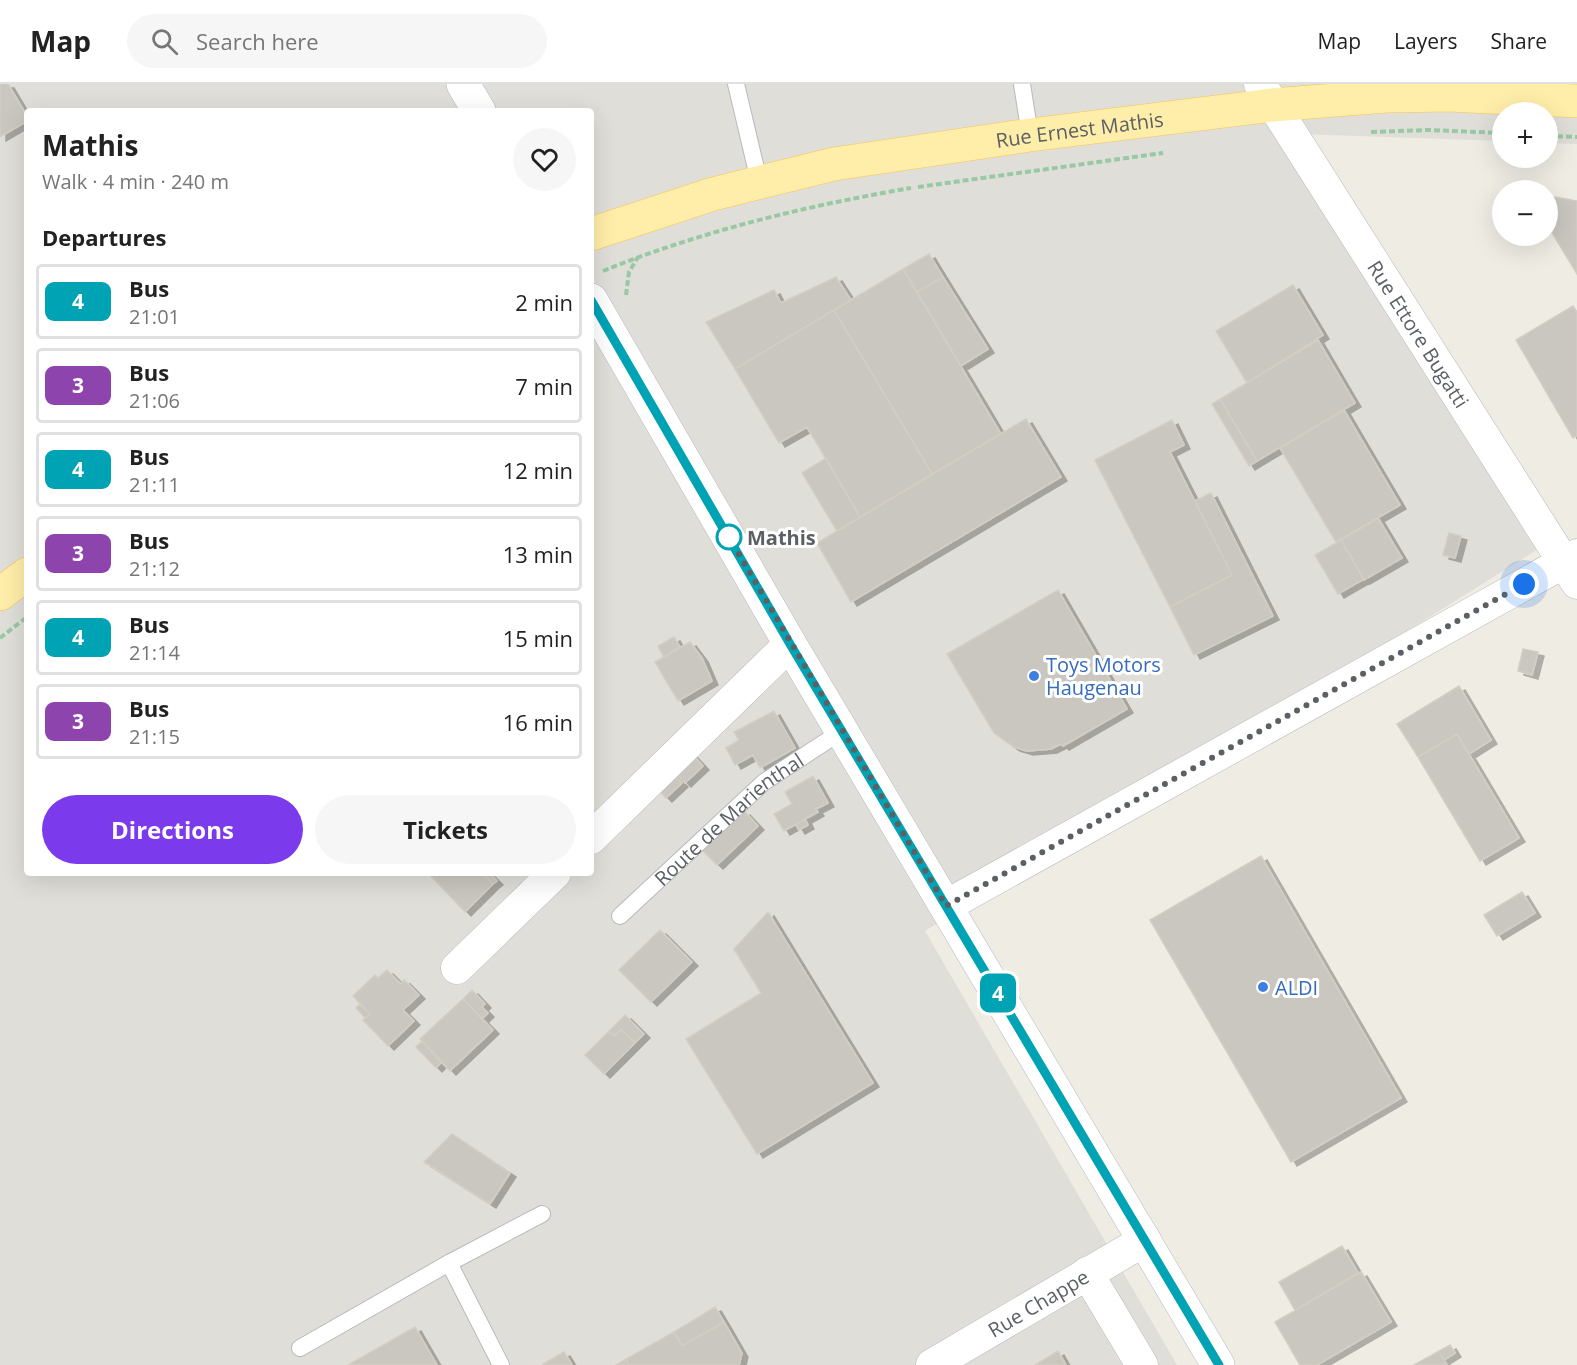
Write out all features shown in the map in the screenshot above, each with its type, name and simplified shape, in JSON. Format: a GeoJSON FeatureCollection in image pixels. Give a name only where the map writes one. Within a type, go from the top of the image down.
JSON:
{"type":"FeatureCollection","features":[{"type":"Feature","properties":{"kind":"main road","name":"Rue Ernest Mathis"},"geometry":{"type":"LineString","coordinates":[[594,233],[759,182],[882,156],[1030,135],[1266,94],[1577,101]]}},
{"type":"Feature","properties":{"kind":"main road"},"geometry":{"type":"LineString","coordinates":[[0,594],[24,576]]}},
{"type":"Feature","properties":{"kind":"street"},"geometry":{"type":"LineString","coordinates":[[463,84],[477,108]]}},
{"type":"Feature","properties":{"kind":"street","name":"Rue Ettore Bugatti"},"geometry":{"type":"LineString","coordinates":[[1266,94],[1572,567]]}},
{"type":"Feature","properties":{"kind":"street"},"geometry":{"type":"LineString","coordinates":[[596,286],[790,644],[1218,1365]]}},
{"type":"Feature","properties":{"kind":"street"},"geometry":{"type":"LineString","coordinates":[[946,906],[1298,708],[1572,567]]}},
{"type":"Feature","properties":{"kind":"street"},"geometry":{"type":"LineString","coordinates":[[594,835],[790,644]]}},
{"type":"Feature","properties":{"kind":"street"},"geometry":{"type":"LineString","coordinates":[[457,968],[552,876]]}},
{"type":"Feature","properties":{"kind":"street","name":"Rue Chappe"},"geometry":{"type":"LineString","coordinates":[[932,1365],[1145,1240]]}},
{"type":"Feature","properties":{"kind":"street"},"geometry":{"type":"LineString","coordinates":[[1087,1273],[1142,1365]]}},
{"type":"Feature","properties":{"kind":"lane"},"geometry":{"type":"LineString","coordinates":[[736,84],[759,182]]}},
{"type":"Feature","properties":{"kind":"lane"},"geometry":{"type":"LineString","coordinates":[[1022,84],[1030,135]]}},
{"type":"Feature","properties":{"kind":"lane","name":"Route de Marienthal"},"geometry":{"type":"LineString","coordinates":[[620,916],[764,782],[842,731]]}},
{"type":"Feature","properties":{"kind":"lane"},"geometry":{"type":"LineString","coordinates":[[300,1348],[449,1263],[542,1214]]}},
{"type":"Feature","properties":{"kind":"lane"},"geometry":{"type":"LineString","coordinates":[[449,1263],[501,1365]]}},
{"type":"Feature","properties":{"kind":"path"},"geometry":{"type":"LineString","coordinates":[[1367,132],[1428,130],[1492,133]]}},
{"type":"Feature","properties":{"kind":"path"},"geometry":{"type":"LineString","coordinates":[[1558,136],[1577,137]]}},
{"type":"Feature","properties":{"kind":"path"},"geometry":{"type":"LineString","coordinates":[[596,286],[694,237],[805,208],[910,188],[1169,153]]}},
{"type":"Feature","properties":{"kind":"path"},"geometry":{"type":"LineString","coordinates":[[0,638],[24,619]]}},
{"type":"Feature","properties":{"kind":"shaded area"},"geometry":{"type":"Polygon","coordinates":[[[0,84],[1577,84],[1577,144],[1558,143],[1558,102],[1492,102],[1492,141],[1298,134],[1540,548],[925,931],[1177,1365],[0,1365],[0,84]]]}},
{"type":"Feature","properties":{"kind":"building"},"geometry":{"type":"Polygon","coordinates":[[[0,84],[8,84],[24,111],[24,123],[0,137],[0,84]]]}},
{"type":"Feature","properties":{"kind":"building"},"geometry":{"type":"Polygon","coordinates":[[[1558,198],[1577,201],[1577,274],[1558,243],[1558,198]]]}},
{"type":"Feature","properties":{"kind":"building"},"geometry":{"type":"Polygon","coordinates":[[[929,254],[943,277],[917,292],[903,269],[929,254]]]}},
{"type":"Feature","properties":{"kind":"building"},"geometry":{"type":"Polygon","coordinates":[[[903,269],[1001,434],[932,474],[834,310],[903,269]]]}},
{"type":"Feature","properties":{"kind":"building"},"geometry":{"type":"Polygon","coordinates":[[[836,277],[851,300],[735,369],[706,322],[774,290],[781,303],[836,277]]]}},
{"type":"Feature","properties":{"kind":"building"},"geometry":{"type":"Polygon","coordinates":[[[943,277],[988,349],[961,366],[917,292],[943,277]]]}},
{"type":"Feature","properties":{"kind":"building"},"geometry":{"type":"Polygon","coordinates":[[[1293,285],[1323,335],[1247,383],[1216,331],[1293,285]]]}},
{"type":"Feature","properties":{"kind":"building"},"geometry":{"type":"Polygon","coordinates":[[[1573,306],[1577,312],[1577,435],[1573,438],[1516,340],[1573,306]]]}},
{"type":"Feature","properties":{"kind":"building"},"geometry":{"type":"Polygon","coordinates":[[[834,310],[932,474],[860,517],[807,427],[779,443],[735,369],[834,310]]]}},
{"type":"Feature","properties":{"kind":"building"},"geometry":{"type":"Polygon","coordinates":[[[1318,340],[1355,403],[1257,461],[1220,399],[1318,340]]]}},
{"type":"Feature","properties":{"kind":"building"},"geometry":{"type":"Polygon","coordinates":[[[1220,399],[1257,461],[1249,466],[1212,404],[1220,399]]]}},
{"type":"Feature","properties":{"kind":"building"},"geometry":{"type":"Polygon","coordinates":[[[1344,410],[1400,505],[1336,542],[1280,448],[1344,410]]]}},
{"type":"Feature","properties":{"kind":"building"},"geometry":{"type":"Polygon","coordinates":[[[1026,419],[1061,477],[851,602],[817,543],[1026,419]]]}},
{"type":"Feature","properties":{"kind":"building"},"geometry":{"type":"Polygon","coordinates":[[[1172,420],[1184,445],[1170,452],[1232,575],[1170,607],[1095,460],[1172,420]]]}},
{"type":"Feature","properties":{"kind":"building"},"geometry":{"type":"Polygon","coordinates":[[[826,458],[860,517],[837,531],[802,473],[826,458]]]}},
{"type":"Feature","properties":{"kind":"building"},"geometry":{"type":"Polygon","coordinates":[[[1211,493],[1273,616],[1194,655],[1170,607],[1232,575],[1195,501],[1211,493]]]}},
{"type":"Feature","properties":{"kind":"building"},"geometry":{"type":"Polygon","coordinates":[[[1378,518],[1402,558],[1364,580],[1341,540],[1378,518]]]}},
{"type":"Feature","properties":{"kind":"building"},"geometry":{"type":"Polygon","coordinates":[[[1449,533],[1461,536],[1455,558],[1443,555],[1449,533]]]}},
{"type":"Feature","properties":{"kind":"building"},"geometry":{"type":"Polygon","coordinates":[[[1341,540],[1364,579],[1338,594],[1315,555],[1341,540]]]}},
{"type":"Feature","properties":{"kind":"building","name":"Toys Motors Haugenau"},"geometry":{"type":"Polygon","coordinates":[[[1058,590],[1127,709],[1063,746],[1061,744],[1051,749],[1027,751],[1014,747],[994,733],[947,654],[1058,590]]]}},
{"type":"Feature","properties":{"kind":"building"},"geometry":{"type":"Polygon","coordinates":[[[674,637],[680,647],[664,657],[658,646],[674,637]]]}},
{"type":"Feature","properties":{"kind":"building"},"geometry":{"type":"Polygon","coordinates":[[[690,642],[702,658],[712,681],[678,701],[655,662],[690,642]]]}},
{"type":"Feature","properties":{"kind":"building"},"geometry":{"type":"Polygon","coordinates":[[[1523,649],[1538,652],[1532,675],[1518,671],[1523,649]]]}},
{"type":"Feature","properties":{"kind":"building"},"geometry":{"type":"Polygon","coordinates":[[[1459,686],[1491,740],[1469,754],[1457,734],[1418,757],[1397,724],[1459,686]]]}},
{"type":"Feature","properties":{"kind":"building"},"geometry":{"type":"Polygon","coordinates":[[[774,711],[795,748],[760,768],[753,755],[735,765],[726,748],[739,740],[734,732],[774,711]]]}},
{"type":"Feature","properties":{"kind":"building"},"geometry":{"type":"Polygon","coordinates":[[[1457,734],[1519,838],[1480,861],[1418,757],[1457,734]]]}},
{"type":"Feature","properties":{"kind":"building"},"geometry":{"type":"Polygon","coordinates":[[[691,753],[703,766],[685,783],[673,770],[691,753]]]}},
{"type":"Feature","properties":{"kind":"building"},"geometry":{"type":"Polygon","coordinates":[[[671,772],[682,783],[666,798],[655,787],[671,772]]]}},
{"type":"Feature","properties":{"kind":"building"},"geometry":{"type":"Polygon","coordinates":[[[813,776],[828,803],[816,809],[818,812],[784,831],[774,814],[792,804],[785,792],[813,776]]]}},
{"type":"Feature","properties":{"kind":"building"},"geometry":{"type":"Polygon","coordinates":[[[744,811],[758,826],[717,865],[702,850],[744,811]]]}},
{"type":"Feature","properties":{"kind":"building"},"geometry":{"type":"Polygon","coordinates":[[[805,819],[808,825],[799,830],[796,825],[805,819]]]}},
{"type":"Feature","properties":{"kind":"building","name":"ALDI"},"geometry":{"type":"Polygon","coordinates":[[[1261,856],[1401,1098],[1291,1162],[1150,920],[1261,856]]]}},
{"type":"Feature","properties":{"kind":"building"},"geometry":{"type":"Polygon","coordinates":[[[431,876],[485,876],[493,884],[465,912],[431,876]]]}},
{"type":"Feature","properties":{"kind":"building"},"geometry":{"type":"Polygon","coordinates":[[[485,876],[492,876],[497,881],[493,884],[485,876]]]}},
{"type":"Feature","properties":{"kind":"building"},"geometry":{"type":"Polygon","coordinates":[[[1522,892],[1535,913],[1497,936],[1484,915],[1522,892]]]}},
{"type":"Feature","properties":{"kind":"building"},"geometry":{"type":"Polygon","coordinates":[[[768,912],[873,1083],[757,1154],[686,1039],[761,993],[734,949],[768,912]]]}},
{"type":"Feature","properties":{"kind":"building"},"geometry":{"type":"Polygon","coordinates":[[[660,930],[692,962],[651,1002],[619,970],[660,930]]]}},
{"type":"Feature","properties":{"kind":"building"},"geometry":{"type":"Polygon","coordinates":[[[387,970],[401,984],[404,980],[419,995],[403,1010],[414,1021],[388,1046],[363,1020],[370,1014],[353,996],[375,975],[378,978],[387,970]]]}},
{"type":"Feature","properties":{"kind":"building"},"geometry":{"type":"Polygon","coordinates":[[[472,990],[485,1004],[482,1007],[488,1013],[482,1019],[463,999],[472,990]]]}},
{"type":"Feature","properties":{"kind":"building"},"geometry":{"type":"Polygon","coordinates":[[[463,999],[493,1030],[450,1071],[420,1039],[463,999]]]}},
{"type":"Feature","properties":{"kind":"building"},"geometry":{"type":"Polygon","coordinates":[[[360,1004],[370,1014],[365,1018],[356,1008],[360,1004]]]}},
{"type":"Feature","properties":{"kind":"building"},"geometry":{"type":"Polygon","coordinates":[[[625,1015],[644,1034],[635,1043],[621,1029],[614,1036],[609,1031],[625,1015]]]}},
{"type":"Feature","properties":{"kind":"building"},"geometry":{"type":"Polygon","coordinates":[[[621,1029],[635,1043],[604,1074],[585,1055],[609,1031],[614,1036],[621,1029]]]}},
{"type":"Feature","properties":{"kind":"building"},"geometry":{"type":"Polygon","coordinates":[[[422,1041],[442,1062],[436,1068],[416,1047],[422,1041]]]}},
{"type":"Feature","properties":{"kind":"building"},"geometry":{"type":"Polygon","coordinates":[[[452,1134],[510,1173],[490,1204],[424,1162],[452,1134]]]}},
{"type":"Feature","properties":{"kind":"building"},"geometry":{"type":"Polygon","coordinates":[[[1342,1246],[1358,1273],[1295,1310],[1279,1282],[1342,1246]]]}},
{"type":"Feature","properties":{"kind":"building"},"geometry":{"type":"Polygon","coordinates":[[[1361,1272],[1391,1322],[1317,1365],[1300,1365],[1275,1322],[1361,1272]]]}},
{"type":"Feature","properties":{"kind":"building"},"geometry":{"type":"Polygon","coordinates":[[[715,1307],[724,1322],[682,1346],[674,1332],[715,1307]]]}},
{"type":"Feature","properties":{"kind":"building"},"geometry":{"type":"Polygon","coordinates":[[[724,1322],[742,1353],[739,1365],[629,1365],[626,1359],[674,1332],[682,1346],[724,1322]]]}},
{"type":"Feature","properties":{"kind":"building"},"geometry":{"type":"Polygon","coordinates":[[[415,1327],[437,1365],[348,1365],[415,1327]]]}},
{"type":"Feature","properties":{"kind":"building"},"geometry":{"type":"Polygon","coordinates":[[[1450,1345],[1455,1353],[1444,1360],[1439,1351],[1450,1345]]]}},
{"type":"Feature","properties":{"kind":"building"},"geometry":{"type":"Polygon","coordinates":[[[1058,1351],[1066,1365],[1035,1365],[1058,1351]]]}},
{"type":"Feature","properties":{"kind":"building"},"geometry":{"type":"Polygon","coordinates":[[[1439,1351],[1447,1365],[1414,1365],[1439,1351]]]}},
{"type":"Feature","properties":{"kind":"building"},"geometry":{"type":"Polygon","coordinates":[[[564,1352],[572,1365],[543,1365],[543,1364],[564,1352]]]}},
{"type":"Feature","properties":{"kind":"building"},"geometry":{"type":"Polygon","coordinates":[[[626,1359],[629,1365],[616,1365],[626,1359]]]}},
{"type":"Feature","properties":{"kind":"bus line","name":"4"},"geometry":{"type":"LineString","coordinates":[[594,305],[790,644],[1219,1365]]}},
{"type":"Feature","properties":{"kind":"place","name":"Mathis"},"geometry":{"type":"Point","coordinates":[729,537]}},
{"type":"Feature","properties":{"kind":"place","name":"Toys Motors Haugenau"},"geometry":{"type":"Point","coordinates":[1034,676]}},
{"type":"Feature","properties":{"kind":"place","name":"ALDI"},"geometry":{"type":"Point","coordinates":[1263,987]}},
{"type":"Feature","properties":{"kind":"route"},"geometry":{"type":"LineString","coordinates":[[729,537],[723,527],[946,906],[1084,827],[1524,584]]}}]}
